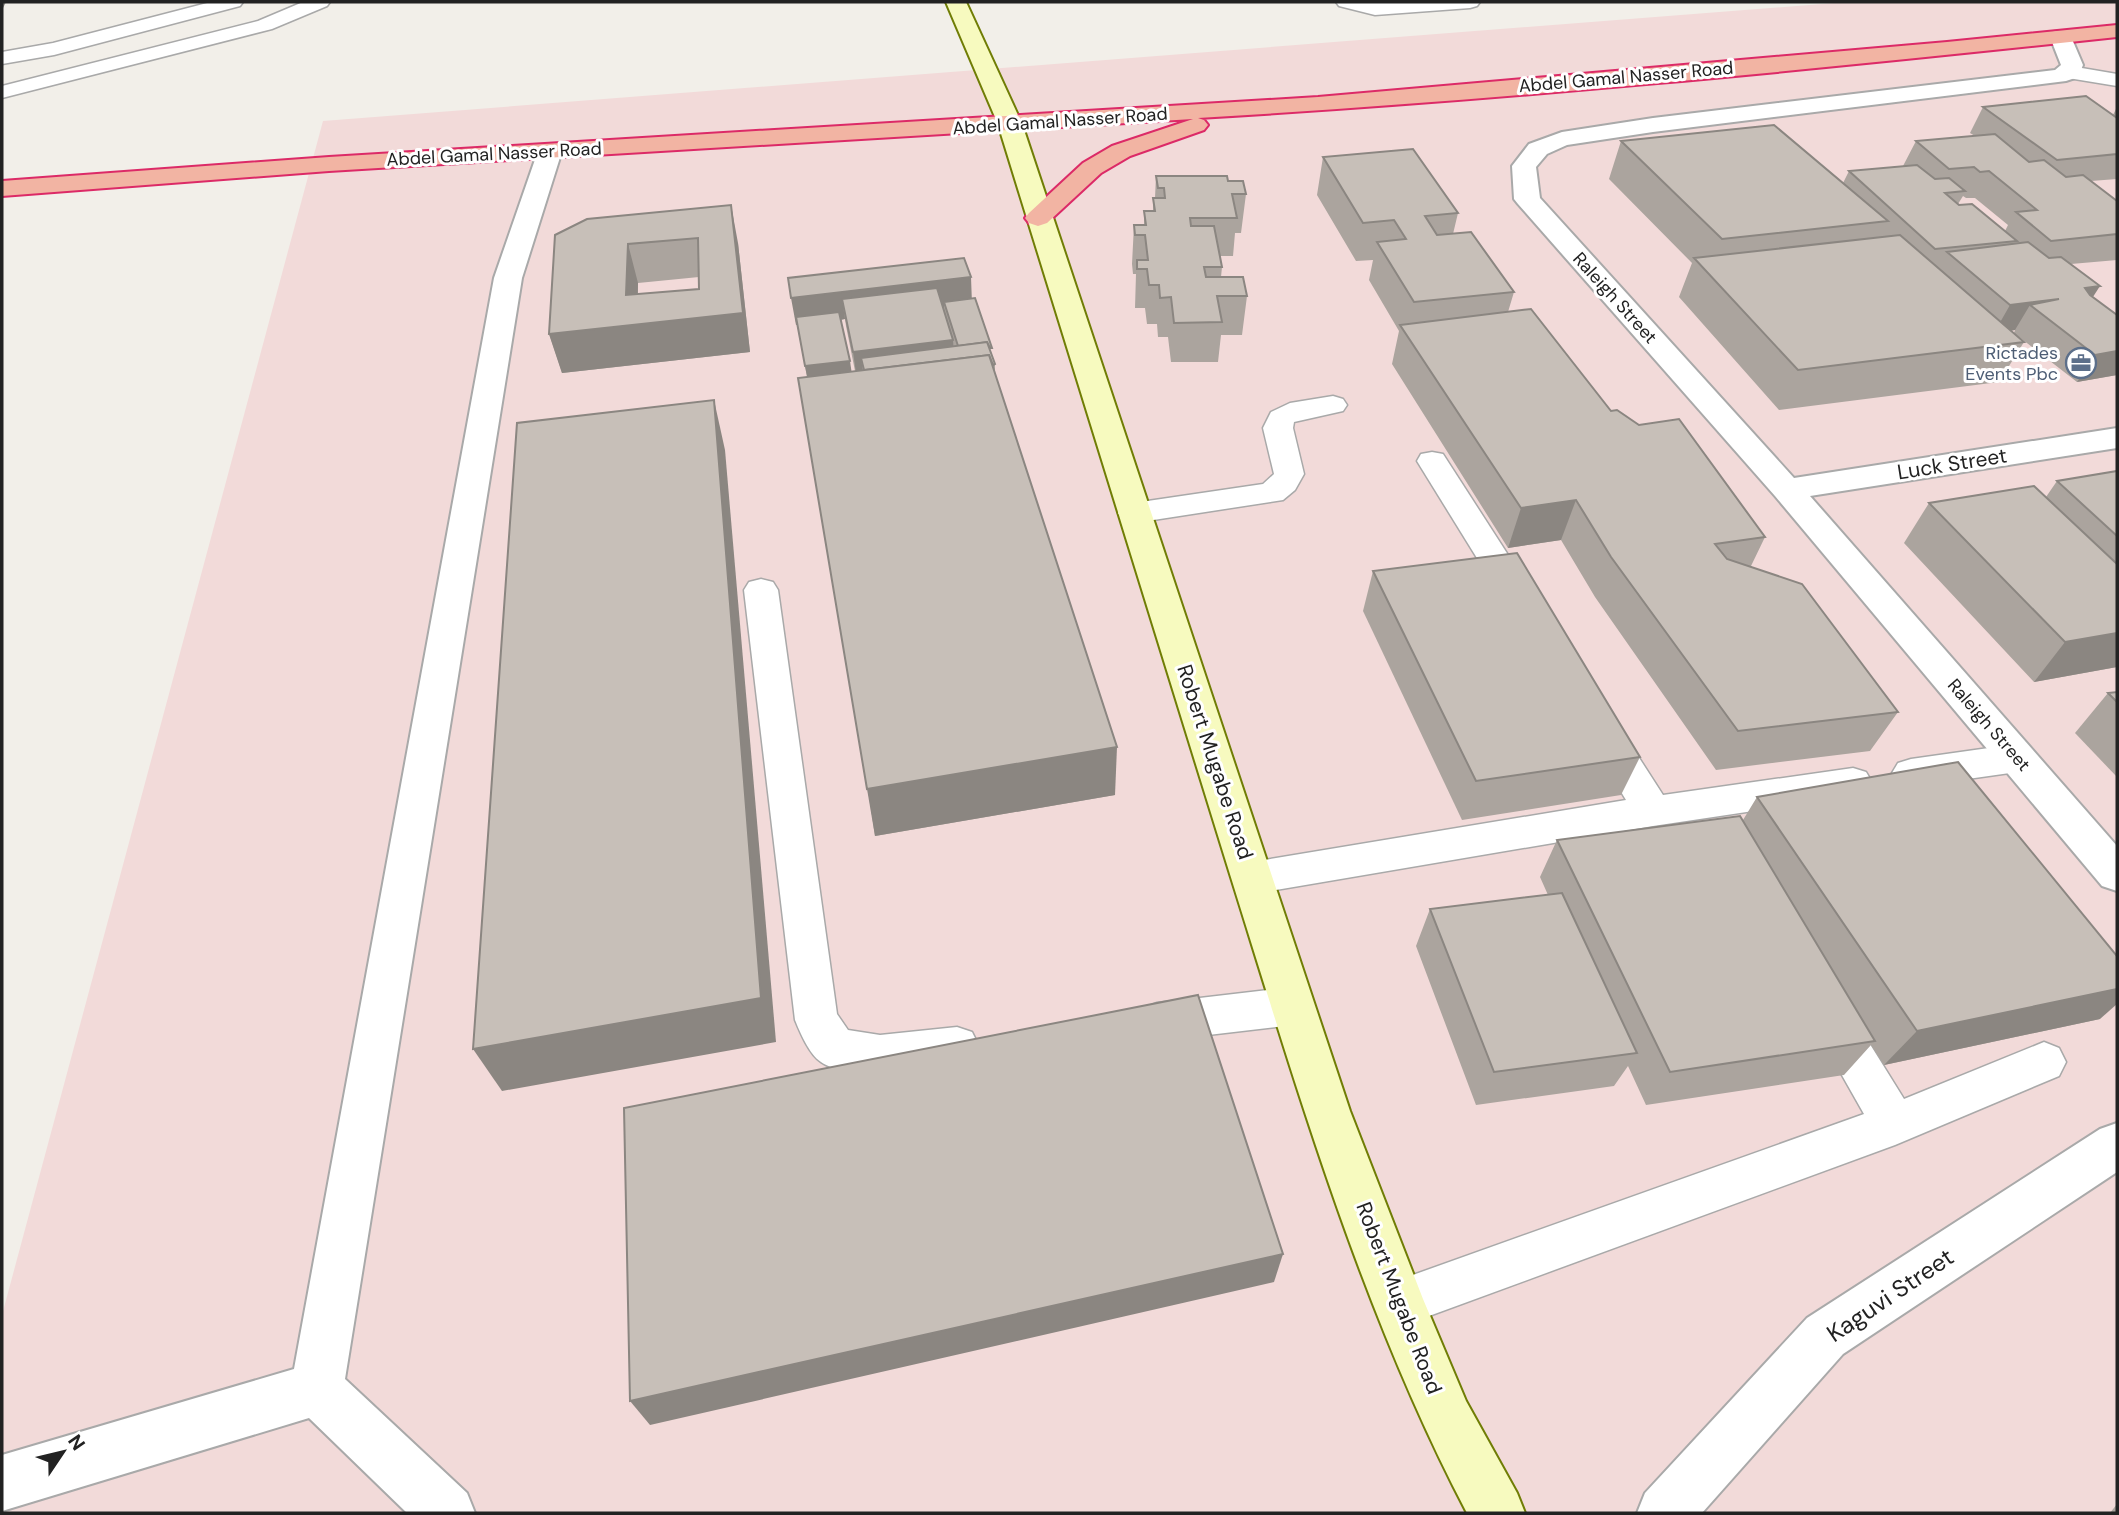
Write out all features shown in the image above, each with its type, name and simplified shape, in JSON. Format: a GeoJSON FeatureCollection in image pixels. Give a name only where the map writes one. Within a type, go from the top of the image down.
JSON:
{"type":"FeatureCollection","features":[{"type":"Feature","properties":{"kind":"highway","name":"Abdel Gamal Nasser Road"},"geometry":{"type":"LineString","coordinates":[[2,189],[550,151],[1245,108],[1669,73],[2117,31]]}},
{"type":"Feature","properties":{"kind":"highway"},"geometry":{"type":"LineString","coordinates":[[1038,218],[1092,168],[1121,152],[1245,108]]}},
{"type":"Feature","properties":{"kind":"main road","name":"Robert Mugabe Road"},"geometry":{"type":"LineString","coordinates":[[956,2],[1010,124],[1327,1111],[1399,1303],[1447,1420],[1497,1513]]}},
{"type":"Feature","properties":{"kind":"street"},"geometry":{"type":"LineString","coordinates":[[2061,37],[2072,65],[2070,72]]}},
{"type":"Feature","properties":{"kind":"street","name":"Raleigh Street"},"geometry":{"type":"LineString","coordinates":[[2070,72],[2039,80],[1653,125],[1562,139],[1538,149],[1524,166],[1527,199],[1786,489],[2117,874]]}},
{"type":"Feature","properties":{"kind":"street"},"geometry":{"type":"LineString","coordinates":[[317,1389],[508,278],[550,151]]}},
{"type":"Feature","properties":{"kind":"street","name":"Luck Street"},"geometry":{"type":"LineString","coordinates":[[1786,489],[2117,438]]}},
{"type":"Feature","properties":{"kind":"street","name":"Kaguvi Street"},"geometry":{"type":"LineString","coordinates":[[1665,1513],[1825,1336],[2117,1145]]}},
{"type":"Feature","properties":{"kind":"street"},"geometry":{"type":"LineString","coordinates":[[2,1483],[317,1389]]}},
{"type":"Feature","properties":{"kind":"street"},"geometry":{"type":"LineString","coordinates":[[317,1389],[447,1513]]}},
{"type":"Feature","properties":{"kind":"lane"},"geometry":{"type":"LineString","coordinates":[[2,58],[54,49],[233,2]]}},
{"type":"Feature","properties":{"kind":"lane"},"geometry":{"type":"LineString","coordinates":[[2,92],[24,89],[265,25],[320,2]]}},
{"type":"Feature","properties":{"kind":"lane"},"geometry":{"type":"LineString","coordinates":[[1346,2],[1375,9],[1469,2]]}},
{"type":"Feature","properties":{"kind":"lane"},"geometry":{"type":"LineString","coordinates":[[2070,72],[2117,80]]}},
{"type":"Feature","properties":{"kind":"lane"},"geometry":{"type":"LineString","coordinates":[[1134,513],[1272,493],[1289,474],[1278,428],[1281,418],[1290,412],[1333,405]]}},
{"type":"Feature","properties":{"kind":"lane"},"geometry":{"type":"LineString","coordinates":[[1432,461],[1535,624]]}},
{"type":"Feature","properties":{"kind":"lane"},"geometry":{"type":"LineString","coordinates":[[761,590],[816,1020],[835,1048],[880,1055],[990,1042]]}},
{"type":"Feature","properties":{"kind":"lane"},"geometry":{"type":"LineString","coordinates":[[1587,706],[1653,811]]}},
{"type":"Feature","properties":{"kind":"lane"},"geometry":{"type":"LineString","coordinates":[[1252,878],[1653,811],[2017,758]]}},
{"type":"Feature","properties":{"kind":"lane"},"geometry":{"type":"LineString","coordinates":[[1811,986],[1895,1124]]}},
{"type":"Feature","properties":{"kind":"lane"},"geometry":{"type":"LineString","coordinates":[[1128,1026],[1293,1006]]}},
{"type":"Feature","properties":{"kind":"lane"},"geometry":{"type":"LineString","coordinates":[[1399,1303],[1895,1124],[2044,1062]]}},
{"type":"Feature","properties":{"kind":"shaded area"},"geometry":{"type":"Polygon","coordinates":[[[1847,2],[2117,2],[2117,1513],[2,1513],[2,1315],[323,121],[1847,2]]]}},
{"type":"Feature","properties":{"kind":"building"},"geometry":{"type":"Polygon","coordinates":[[[2086,96],[2117,118],[2117,154],[2057,160],[1983,107],[2086,96]]]}},
{"type":"Feature","properties":{"kind":"building"},"geometry":{"type":"Polygon","coordinates":[[[1774,125],[1888,221],[1722,239],[1621,141],[1774,125]]]}},
{"type":"Feature","properties":{"kind":"building"},"geometry":{"type":"Polygon","coordinates":[[[1995,134],[2029,162],[2044,160],[2066,177],[2083,175],[2117,201],[2117,234],[2051,241],[2016,212],[2037,210],[1989,171],[1980,172],[1974,167],[1949,169],[1916,141],[1995,134]]]}},
{"type":"Feature","properties":{"kind":"building"},"geometry":{"type":"Polygon","coordinates":[[[1413,149],[1458,213],[1425,216],[1437,235],[1471,232],[1514,292],[1414,302],[1377,242],[1406,239],[1394,220],[1363,223],[1323,157],[1413,149]]]}},
{"type":"Feature","properties":{"kind":"building"},"geometry":{"type":"Polygon","coordinates":[[[1917,165],[1935,179],[1949,178],[1965,191],[1945,193],[1959,205],[1972,204],[2017,241],[1935,249],[1849,171],[1917,165]]]}},
{"type":"Feature","properties":{"kind":"building"},"geometry":{"type":"Polygon","coordinates":[[[1156,176],[1227,176],[1228,181],[1243,181],[1246,194],[1232,194],[1237,218],[1190,218],[1191,226],[1214,226],[1222,267],[1204,267],[1206,277],[1243,277],[1247,296],[1217,296],[1222,322],[1174,323],[1171,297],[1160,298],[1159,285],[1149,285],[1147,269],[1137,269],[1137,260],[1148,260],[1145,235],[1135,235],[1134,225],[1146,225],[1144,211],[1155,211],[1153,198],[1165,198],[1164,188],[1158,188],[1156,176]]]}},
{"type":"Feature","properties":{"kind":"building"},"geometry":{"type":"Polygon","coordinates":[[[731,205],[743,313],[549,334],[555,235],[587,219],[731,205]],[[698,238],[628,244],[626,295],[699,289],[698,238]]]}},
{"type":"Feature","properties":{"kind":"building"},"geometry":{"type":"Polygon","coordinates":[[[1900,235],[2024,342],[1798,370],[1694,258],[1900,235]]]}},
{"type":"Feature","properties":{"kind":"building"},"geometry":{"type":"Polygon","coordinates":[[[2028,242],[2049,258],[2061,257],[2100,286],[2085,288],[2090,295],[2117,315],[2117,351],[2095,355],[2030,305],[2059,299],[2010,305],[1947,252],[2028,242]]]}},
{"type":"Feature","properties":{"kind":"building"},"geometry":{"type":"Polygon","coordinates":[[[964,258],[971,277],[791,298],[788,278],[964,258]]]}},
{"type":"Feature","properties":{"kind":"building"},"geometry":{"type":"Polygon","coordinates":[[[937,288],[953,340],[853,352],[842,299],[937,288]]]}},
{"type":"Feature","properties":{"kind":"building"},"geometry":{"type":"Polygon","coordinates":[[[975,298],[992,348],[987,342],[958,346],[944,302],[975,298]]]}},
{"type":"Feature","properties":{"kind":"building"},"geometry":{"type":"Polygon","coordinates":[[[1531,309],[1611,411],[1617,410],[1639,425],[1679,419],[1765,537],[1715,544],[1727,559],[1802,584],[1898,712],[1738,731],[1611,557],[1576,500],[1521,508],[1400,325],[1531,309]]]}},
{"type":"Feature","properties":{"kind":"building"},"geometry":{"type":"Polygon","coordinates":[[[839,312],[850,361],[805,366],[796,317],[839,312]]]}},
{"type":"Feature","properties":{"kind":"building"},"geometry":{"type":"Polygon","coordinates":[[[987,342],[995,364],[993,365],[989,355],[864,370],[861,358],[987,342]]]}},
{"type":"Feature","properties":{"kind":"building"},"geometry":{"type":"Polygon","coordinates":[[[989,355],[1117,747],[867,789],[798,378],[989,355]]]}},
{"type":"Feature","properties":{"kind":"building"},"geometry":{"type":"Polygon","coordinates":[[[714,400],[761,998],[473,1049],[517,423],[714,400]]]}},
{"type":"Feature","properties":{"kind":"building"},"geometry":{"type":"Polygon","coordinates":[[[2117,471],[2117,536],[2057,481],[2117,471]]]}},
{"type":"Feature","properties":{"kind":"building"},"geometry":{"type":"Polygon","coordinates":[[[2034,486],[2117,564],[2117,633],[2065,642],[1929,503],[2034,486]]]}},
{"type":"Feature","properties":{"kind":"building"},"geometry":{"type":"Polygon","coordinates":[[[1517,553],[1640,757],[1476,781],[1373,571],[1517,553]]]}},
{"type":"Feature","properties":{"kind":"building"},"geometry":{"type":"Polygon","coordinates":[[[2117,692],[2117,702],[2108,693],[2117,692]]]}},
{"type":"Feature","properties":{"kind":"building"},"geometry":{"type":"Polygon","coordinates":[[[1958,762],[2117,956],[2117,989],[1917,1031],[1757,797],[1958,762]]]}},
{"type":"Feature","properties":{"kind":"building"},"geometry":{"type":"Polygon","coordinates":[[[1740,816],[1875,1041],[1670,1072],[1557,840],[1740,816]]]}},
{"type":"Feature","properties":{"kind":"building"},"geometry":{"type":"Polygon","coordinates":[[[1562,893],[1637,1053],[1494,1072],[1430,909],[1562,893]]]}},
{"type":"Feature","properties":{"kind":"building"},"geometry":{"type":"Polygon","coordinates":[[[1198,995],[1283,1254],[630,1401],[624,1108],[1198,995]]]}},
{"type":"Feature","properties":{"kind":"place","name":"Rictades Events Pbc"},"geometry":{"type":"Point","coordinates":[2081,363]}}]}
